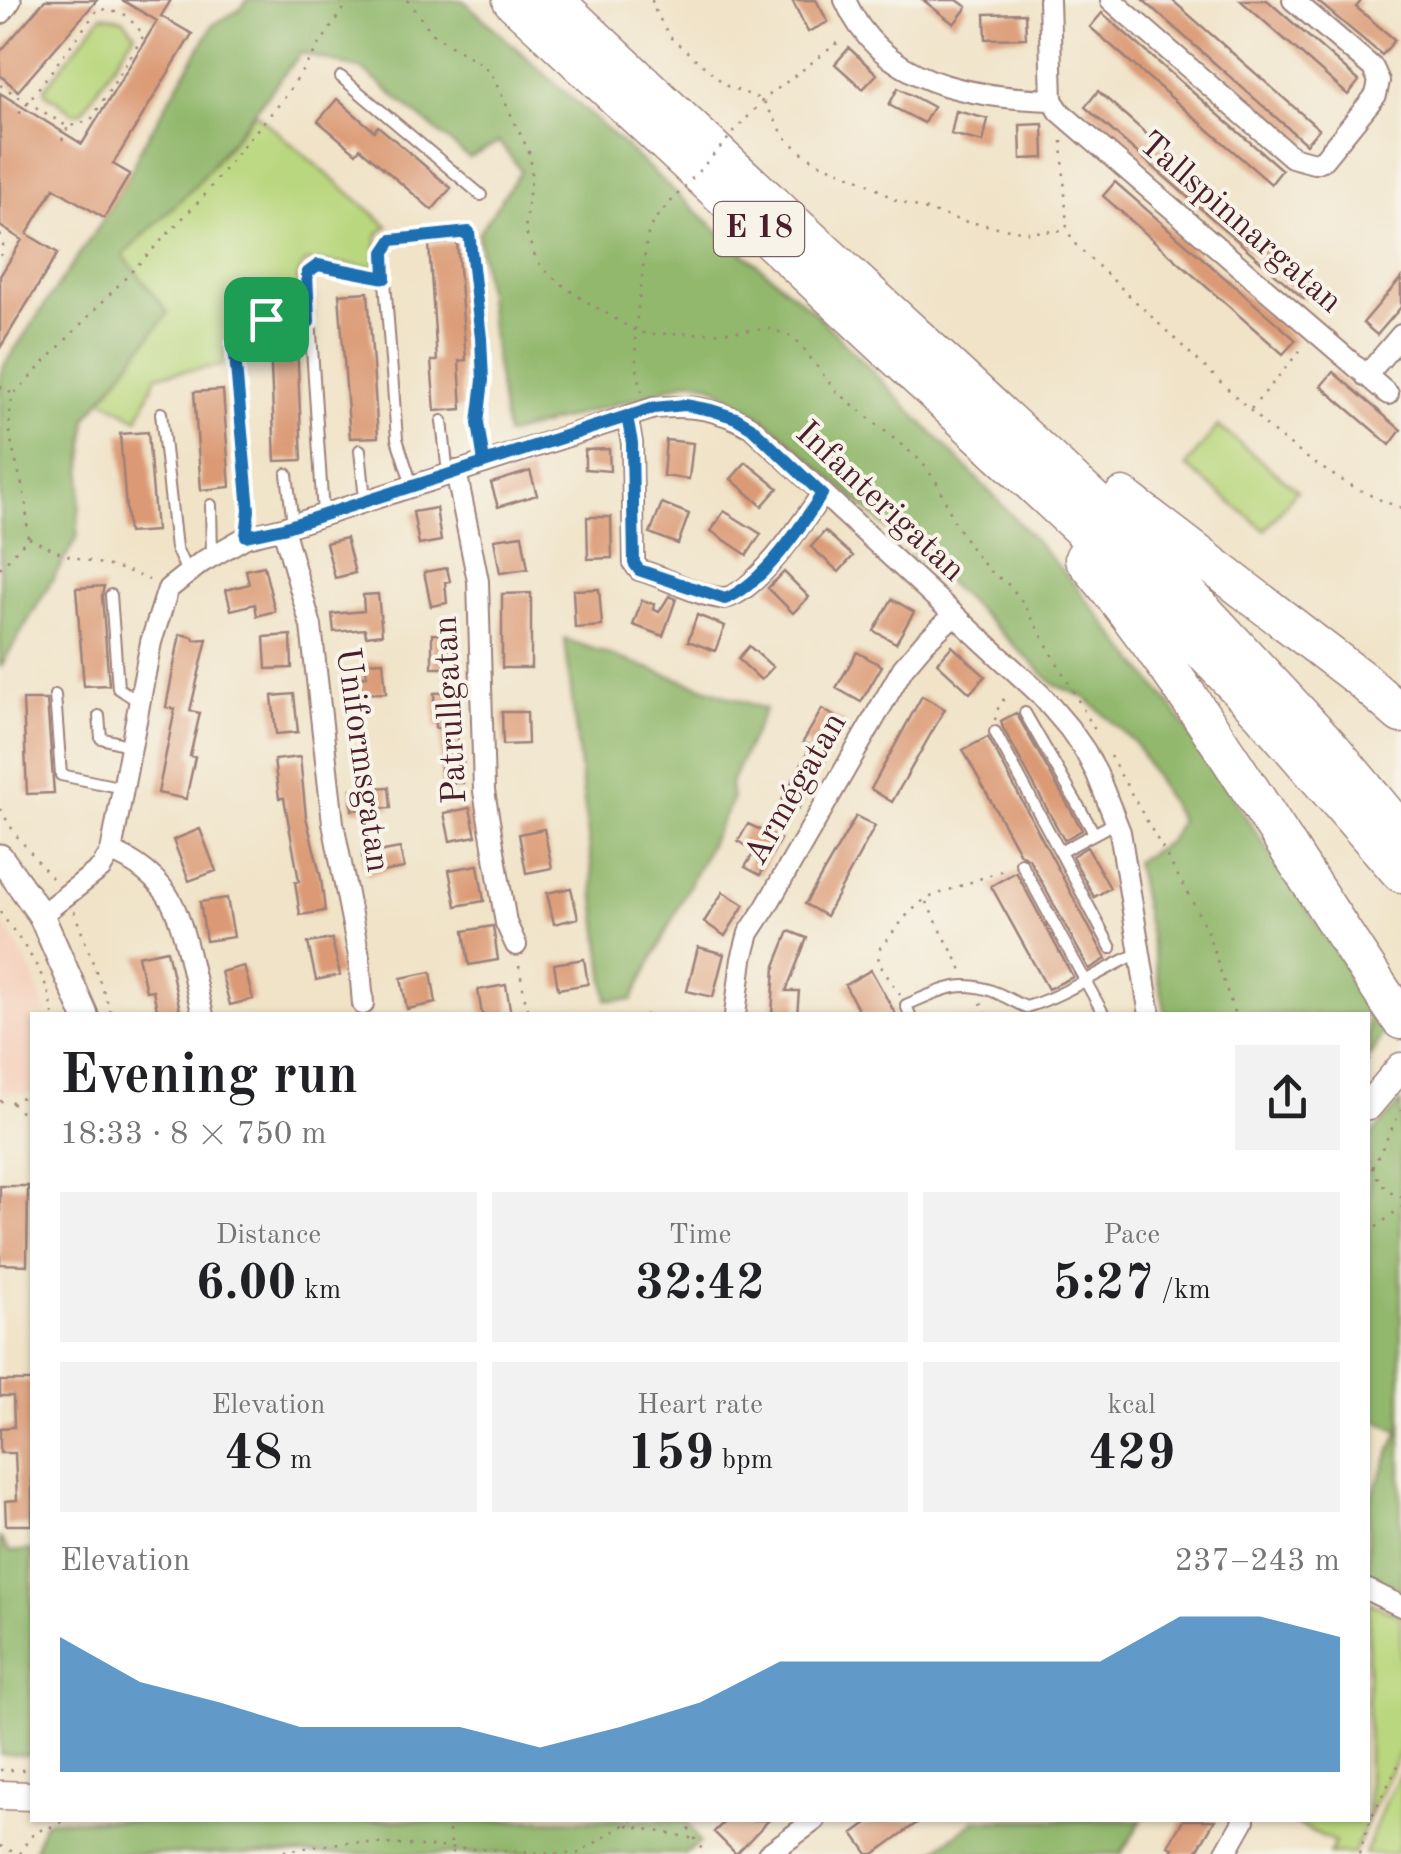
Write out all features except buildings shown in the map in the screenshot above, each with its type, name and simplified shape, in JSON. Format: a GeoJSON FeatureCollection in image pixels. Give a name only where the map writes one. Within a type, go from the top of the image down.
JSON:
{"type":"FeatureCollection","features":[{"type":"Feature","properties":{"kind":"highway","name":"E 18"},"geometry":{"type":"LineString","coordinates":[[512,0],[1116,561],[1262,712],[1401,873]]}},
{"type":"Feature","properties":{"kind":"highway","name":"E 18"},"geometry":{"type":"LineString","coordinates":[[554,0],[1145,548],[1330,748],[1401,832]]}},
{"type":"Feature","properties":{"kind":"highway","name":"E 18"},"geometry":{"type":"LineString","coordinates":[[968,384],[1000,388],[1114,490],[1401,714]]}},
{"type":"Feature","properties":{"kind":"highway","name":"E 18"},"geometry":{"type":"LineString","coordinates":[[1007,457],[1019,482],[1096,572],[1192,704],[1401,1020]]}},
{"type":"Feature","properties":{"kind":"main road"},"geometry":{"type":"LineString","coordinates":[[1370,1104],[1401,1067]]}},
{"type":"Feature","properties":{"kind":"main road"},"geometry":{"type":"LineString","coordinates":[[0,1795],[30,1796]]}},
{"type":"Feature","properties":{"kind":"street"},"geometry":{"type":"LineString","coordinates":[[0,12],[8,0]]}},
{"type":"Feature","properties":{"kind":"street"},"geometry":{"type":"LineString","coordinates":[[845,0],[862,28],[888,56],[910,71],[940,85],[992,96],[1052,100],[1049,0]]}},
{"type":"Feature","properties":{"kind":"street"},"geometry":{"type":"LineString","coordinates":[[1112,0],[1292,157],[1313,163],[1323,160],[1376,94],[1379,80],[1373,68],[1293,0]]}},
{"type":"Feature","properties":{"kind":"street","name":"Tallspinnargatan"},"geometry":{"type":"LineString","coordinates":[[1052,100],[1068,118],[1388,394]]}},
{"type":"Feature","properties":{"kind":"street"},"geometry":{"type":"LineString","coordinates":[[1366,376],[1401,335]]}},
{"type":"Feature","properties":{"kind":"street","name":"Infanterigatan"},"geometry":{"type":"LineString","coordinates":[[168,589],[246,536],[288,526],[637,413],[685,405],[736,418],[751,427],[1023,678],[1069,728],[1097,774],[1120,832],[1150,1012]]}},
{"type":"Feature","properties":{"kind":"street"},"geometry":{"type":"LineString","coordinates":[[637,413],[632,443],[634,563],[639,570],[725,599],[772,562],[822,494]]}},
{"type":"Feature","properties":{"kind":"street","name":"Patrullgatan"},"geometry":{"type":"LineString","coordinates":[[452,472],[478,582],[484,791],[506,923],[516,944]]}},
{"type":"Feature","properties":{"kind":"street","name":"Uniformsgatan"},"geometry":{"type":"LineString","coordinates":[[288,526],[311,626],[333,823],[359,956],[363,1004]]}},
{"type":"Feature","properties":{"kind":"street"},"geometry":{"type":"LineString","coordinates":[[42,915],[100,868],[112,852],[151,642],[168,589]]}},
{"type":"Feature","properties":{"kind":"street","name":"Armégatan"},"geometry":{"type":"LineString","coordinates":[[735,1012],[749,933],[903,668],[954,615]]}},
{"type":"Feature","properties":{"kind":"street"},"geometry":{"type":"LineString","coordinates":[[112,852],[128,858],[170,899],[201,1012]]}},
{"type":"Feature","properties":{"kind":"street"},"geometry":{"type":"LineString","coordinates":[[0,858],[42,915],[84,1012]]}},
{"type":"Feature","properties":{"kind":"street"},"geometry":{"type":"LineString","coordinates":[[1370,1591],[1401,1606]]}},
{"type":"Feature","properties":{"kind":"street"},"geometry":{"type":"LineString","coordinates":[[768,1854],[812,1822]]}},
{"type":"Feature","properties":{"kind":"street"},"geometry":{"type":"LineString","coordinates":[[1225,1854],[1243,1822]]}},
{"type":"Feature","properties":{"kind":"lane"},"geometry":{"type":"LineString","coordinates":[[341,77],[481,195]]}},
{"type":"Feature","properties":{"kind":"lane"},"geometry":{"type":"LineString","coordinates":[[412,485],[397,439],[384,252],[392,240],[469,232],[482,352],[478,423],[484,462]]}},
{"type":"Feature","properties":{"kind":"lane"},"geometry":{"type":"LineString","coordinates":[[324,514],[307,273],[318,265],[385,278]]}},
{"type":"Feature","properties":{"kind":"lane"},"geometry":{"type":"LineString","coordinates":[[246,536],[249,510],[234,344],[247,329],[266,319],[309,322]]}},
{"type":"Feature","properties":{"kind":"lane"},"geometry":{"type":"LineString","coordinates":[[162,413],[176,548],[188,573]]}},
{"type":"Feature","properties":{"kind":"lane"},"geometry":{"type":"LineString","coordinates":[[442,421],[452,472]]}},
{"type":"Feature","properties":{"kind":"lane"},"geometry":{"type":"LineString","coordinates":[[360,450],[366,500]]}},
{"type":"Feature","properties":{"kind":"lane"},"geometry":{"type":"LineString","coordinates":[[288,474],[288,526]]}},
{"type":"Feature","properties":{"kind":"lane"},"geometry":{"type":"LineString","coordinates":[[211,505],[212,556]]}},
{"type":"Feature","properties":{"kind":"lane"},"geometry":{"type":"LineString","coordinates":[[111,595],[118,688],[139,701]]}},
{"type":"Feature","properties":{"kind":"lane"},"geometry":{"type":"LineString","coordinates":[[55,695],[61,774],[122,788]]}},
{"type":"Feature","properties":{"kind":"lane"},"geometry":{"type":"LineString","coordinates":[[1025,713],[1094,833]]}},
{"type":"Feature","properties":{"kind":"lane"},"geometry":{"type":"LineString","coordinates":[[99,716],[101,738],[131,746]]}},
{"type":"Feature","properties":{"kind":"lane"},"geometry":{"type":"LineString","coordinates":[[995,732],[1111,948]]}},
{"type":"Feature","properties":{"kind":"lane"},"geometry":{"type":"LineString","coordinates":[[1060,852],[1116,822]]}},
{"type":"Feature","properties":{"kind":"lane"},"geometry":{"type":"LineString","coordinates":[[1021,863],[1102,1012]]}},
{"type":"Feature","properties":{"kind":"lane"},"geometry":{"type":"LineString","coordinates":[[908,1010],[936,992],[969,984],[1026,1008],[1085,983],[1140,952]]}},
{"type":"Feature","properties":{"kind":"path"},"geometry":{"type":"LineString","coordinates":[[0,568],[28,538],[26,504],[8,432],[14,395],[214,184],[282,100],[349,0]]}},
{"type":"Feature","properties":{"kind":"path"},"geometry":{"type":"LineString","coordinates":[[407,0],[434,34],[492,76],[531,160],[525,230],[537,260],[550,275],[635,331],[707,333],[755,328],[786,333],[799,343],[836,390],[921,462],[973,552],[1024,604],[1134,796],[1208,933],[1234,1012]]}},
{"type":"Feature","properties":{"kind":"path"},"geometry":{"type":"LineString","coordinates":[[652,0],[670,36],[727,86],[763,100],[785,136],[819,163],[862,180],[895,200],[962,221],[1027,232],[1067,230]]}},
{"type":"Feature","properties":{"kind":"path"},"geometry":{"type":"LineString","coordinates":[[19,114],[100,8],[126,15],[144,35],[90,120],[68,127],[62,140]]}},
{"type":"Feature","properties":{"kind":"path"},"geometry":{"type":"LineString","coordinates":[[637,413],[635,331],[647,238],[653,222],[763,100],[862,28]]}},
{"type":"Feature","properties":{"kind":"path"},"geometry":{"type":"LineString","coordinates":[[0,85],[68,127]]}},
{"type":"Feature","properties":{"kind":"path"},"geometry":{"type":"LineString","coordinates":[[1068,118],[1062,128],[1067,230],[1076,245],[1300,454],[1366,495],[1401,508]]}},
{"type":"Feature","properties":{"kind":"path"},"geometry":{"type":"LineString","coordinates":[[0,234],[4,250],[0,256]]}},
{"type":"Feature","properties":{"kind":"path"},"geometry":{"type":"LineString","coordinates":[[1250,410],[1316,332]]}},
{"type":"Feature","properties":{"kind":"path"},"geometry":{"type":"LineString","coordinates":[[0,386],[14,395]]}},
{"type":"Feature","properties":{"kind":"path"},"geometry":{"type":"LineString","coordinates":[[28,538],[63,554],[128,572],[168,589]]}},
{"type":"Feature","properties":{"kind":"path"},"geometry":{"type":"LineString","coordinates":[[995,732],[999,704],[1023,678]]}},
{"type":"Feature","properties":{"kind":"path"},"geometry":{"type":"LineString","coordinates":[[908,1010],[878,962],[880,948],[925,900],[1021,863]]}},
{"type":"Feature","properties":{"kind":"path"},"geometry":{"type":"LineString","coordinates":[[925,900],[985,1012]]}},
{"type":"Feature","properties":{"kind":"path"},"geometry":{"type":"LineString","coordinates":[[0,912],[40,973],[52,1012]]}},
{"type":"Feature","properties":{"kind":"path"},"geometry":{"type":"LineString","coordinates":[[516,944],[527,1012]]}},
{"type":"Feature","properties":{"kind":"path"},"geometry":{"type":"LineString","coordinates":[[0,1101],[10,1102],[30,1094]]}},
{"type":"Feature","properties":{"kind":"path"},"geometry":{"type":"LineString","coordinates":[[10,1102],[30,1122]]}},
{"type":"Feature","properties":{"kind":"path"},"geometry":{"type":"LineString","coordinates":[[1370,1172],[1401,1110]]}},
{"type":"Feature","properties":{"kind":"path"},"geometry":{"type":"LineString","coordinates":[[1372,1166],[1382,1186],[1401,1197]]}},
{"type":"Feature","properties":{"kind":"path"},"geometry":{"type":"LineString","coordinates":[[1370,1232],[1401,1207]]}},
{"type":"Feature","properties":{"kind":"path"},"geometry":{"type":"LineString","coordinates":[[1370,1822],[1401,1760]]}},
{"type":"Feature","properties":{"kind":"path"},"geometry":{"type":"LineString","coordinates":[[0,1770],[30,1770]]}},
{"type":"Feature","properties":{"kind":"path"},"geometry":{"type":"LineString","coordinates":[[0,1846],[19,1854],[40,1828],[63,1822]]}},
{"type":"Feature","properties":{"kind":"path"},"geometry":{"type":"LineString","coordinates":[[447,1822],[453,1854]]}},
{"type":"Feature","properties":{"kind":"path"},"geometry":{"type":"LineString","coordinates":[[263,1854],[346,1842],[574,1854],[630,1822]]}},
{"type":"Feature","properties":{"kind":"path"},"geometry":{"type":"LineString","coordinates":[[684,1822],[705,1854]]}},
{"type":"Feature","properties":{"kind":"path"},"geometry":{"type":"LineString","coordinates":[[1359,1854],[1370,1822]]}},
{"type":"Feature","properties":{"kind":"path"},"geometry":{"type":"LineString","coordinates":[[627,1825],[694,1840]]}},
{"type":"Feature","properties":{"kind":"shaded area"},"geometry":{"type":"Polygon","coordinates":[[[0,918],[32,971],[45,1012],[30,1012],[30,1094],[0,1092],[0,918]]]}},
{"type":"Feature","properties":{"kind":"green space"},"geometry":{"type":"Polygon","coordinates":[[[247,0],[463,0],[726,238],[815,313],[1072,581],[1172,707],[1387,1027],[1370,1057],[1370,1012],[1165,1012],[1135,862],[1169,841],[1180,821],[1135,743],[1086,698],[1055,685],[770,423],[710,384],[691,380],[506,435],[478,234],[521,170],[499,142],[469,158],[363,70],[301,53],[196,185],[123,255],[168,313],[87,418],[77,538],[0,668],[0,376],[4,365],[104,218],[213,25],[242,8],[247,0]]]}},
{"type":"Feature","properties":{"kind":"green space"},"geometry":{"type":"Polygon","coordinates":[[[102,15],[123,19],[135,33],[82,112],[73,113],[46,93],[45,88],[102,15]]]}},
{"type":"Feature","properties":{"kind":"green space"},"geometry":{"type":"Polygon","coordinates":[[[255,113],[388,226],[378,234],[375,267],[306,261],[298,275],[296,313],[254,313],[231,328],[222,366],[157,375],[138,419],[102,399],[168,313],[123,255],[196,185],[255,113]]]}},
{"type":"Feature","properties":{"kind":"green space"},"geometry":{"type":"Polygon","coordinates":[[[1218,426],[1297,490],[1265,530],[1186,466],[1218,426]]]}},
{"type":"Feature","properties":{"kind":"green space"},"geometry":{"type":"Polygon","coordinates":[[[565,639],[765,709],[730,785],[732,800],[632,1000],[607,1000],[565,639]]]}},
{"type":"Feature","properties":{"kind":"green space"},"geometry":{"type":"Polygon","coordinates":[[[1401,1102],[1401,1595],[1370,1580],[1370,1500],[1399,1431],[1370,1417],[1370,1137],[1401,1102]]]}},
{"type":"Feature","properties":{"kind":"green space"},"geometry":{"type":"Polygon","coordinates":[[[0,1538],[9,1552],[30,1550],[30,1755],[0,1755],[0,1538]]]}},
{"type":"Feature","properties":{"kind":"green space"},"geometry":{"type":"Polygon","coordinates":[[[1370,1603],[1401,1616],[1401,1750],[1370,1814],[1370,1603]]]}},
{"type":"Feature","properties":{"kind":"green space"},"geometry":{"type":"Polygon","coordinates":[[[1401,1772],[1401,1840],[1395,1854],[1365,1854],[1385,1801],[1401,1772]]]}},
{"type":"Feature","properties":{"kind":"green space"},"geometry":{"type":"Polygon","coordinates":[[[687,1822],[700,1843],[683,1854],[33,1854],[43,1824],[687,1822]]]}},
{"type":"Feature","properties":{"kind":"green space"},"geometry":{"type":"Polygon","coordinates":[[[973,1822],[1141,1822],[1121,1854],[930,1854],[973,1822]]]}},
{"type":"Feature","properties":{"kind":"green space"},"geometry":{"type":"Polygon","coordinates":[[[1291,1822],[1366,1822],[1354,1854],[1329,1854],[1335,1842],[1291,1822]]]}},
{"type":"Feature","properties":{"kind":"route"},"geometry":{"type":"LineString","coordinates":[[266,319],[247,329],[234,344],[249,510],[246,536],[283,528],[376,496],[448,474],[593,426],[654,408],[685,405],[736,418],[751,427],[822,494],[772,562],[725,599],[639,570],[634,563],[632,443],[627,416],[593,426],[484,462],[478,423],[483,380],[481,338],[469,232],[392,240],[384,252],[385,278],[318,265],[307,273],[309,322],[266,319]]}}]}
